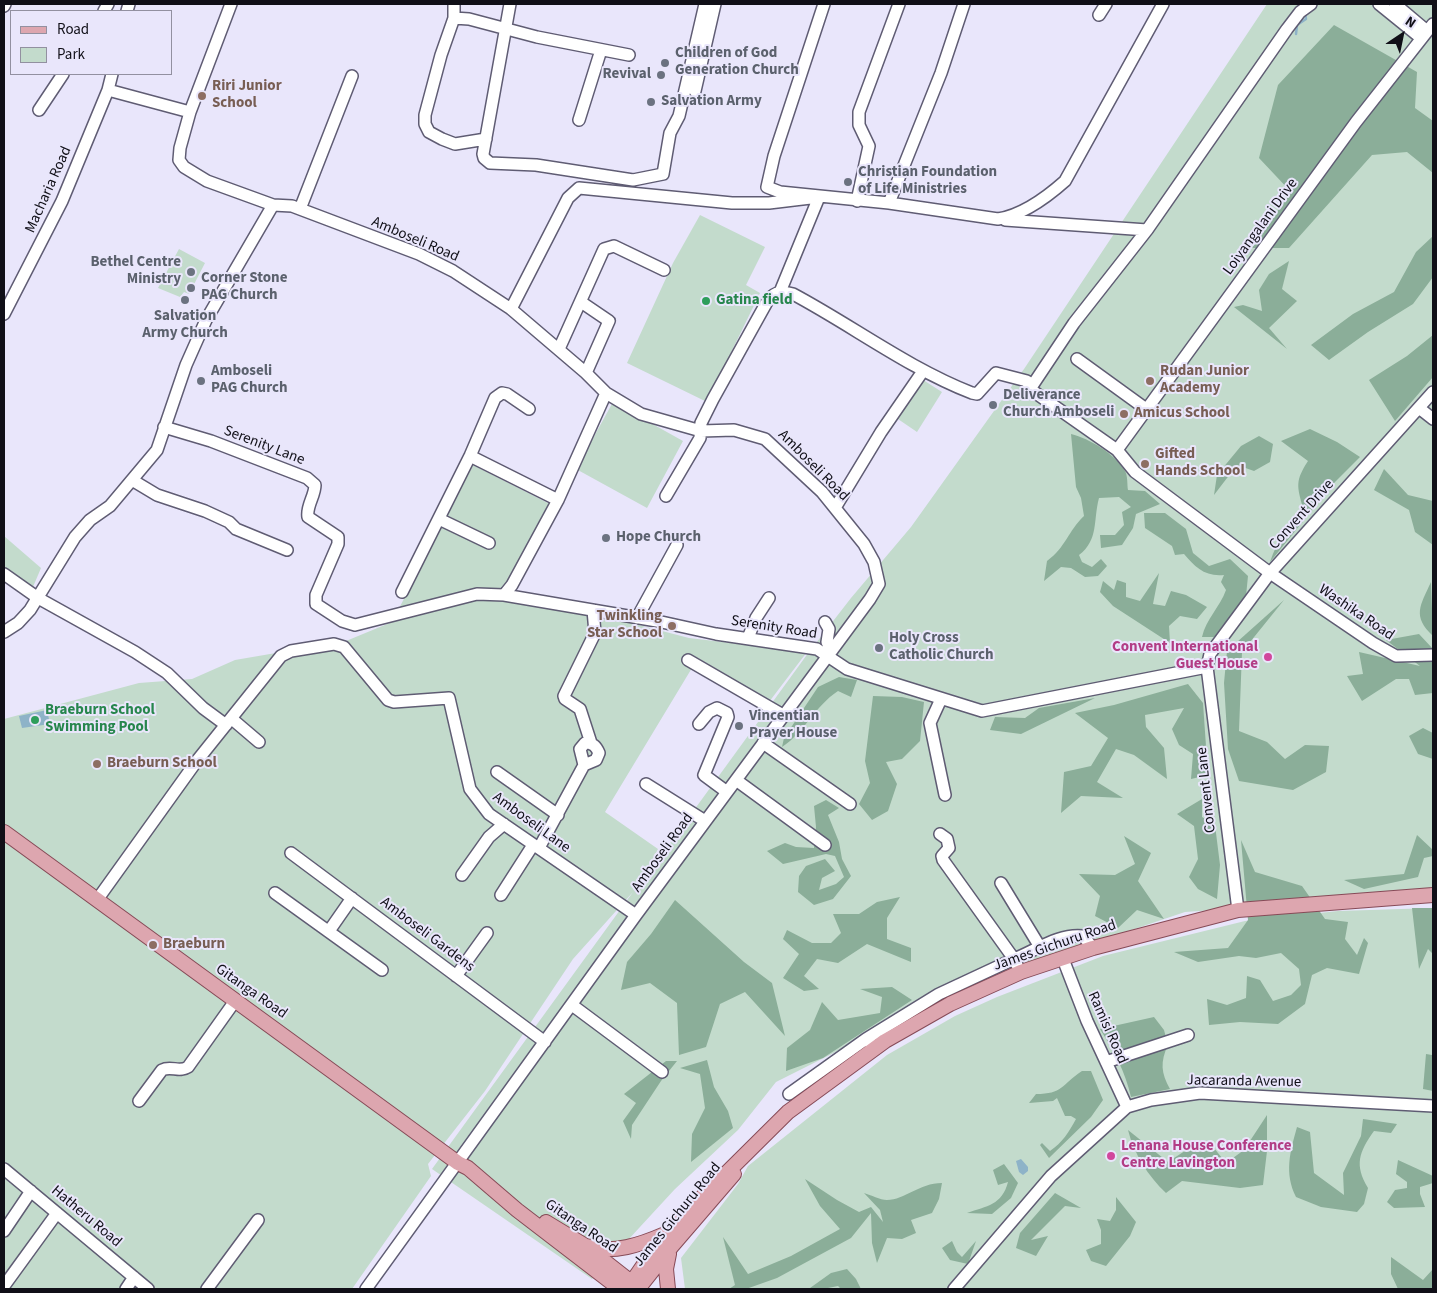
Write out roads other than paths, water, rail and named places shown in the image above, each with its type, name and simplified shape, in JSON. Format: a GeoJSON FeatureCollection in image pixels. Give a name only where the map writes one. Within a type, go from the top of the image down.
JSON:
{"type":"FeatureCollection","features":[{"type":"Feature","properties":{"kind":"main road","name":"Gitanga Road"},"geometry":{"type":"LineString","coordinates":[[4,832],[458,1163],[584,1245],[632,1288]]}},
{"type":"Feature","properties":{"kind":"main road","name":"James Gichuru Road"},"geometry":{"type":"LineString","coordinates":[[632,1288],[669,1240],[733,1177],[741,1160],[788,1112],[870,1044],[925,1010],[1021,972],[1093,948],[1238,910],[1433,895]]}},
{"type":"Feature","properties":{"kind":"main road","name":"Gitanga Road"},"geometry":{"type":"LineString","coordinates":[[479,1177],[517,1210],[632,1288]]}},
{"type":"Feature","properties":{"kind":"main road"},"geometry":{"type":"LineString","coordinates":[[584,1245],[592,1248],[621,1248],[645,1242],[669,1240],[666,1269],[668,1289]]}},
{"type":"Feature","properties":{"kind":"street","name":"Amboseli Road"},"geometry":{"type":"LineString","coordinates":[[231,4],[190,112],[180,148],[179,160],[184,167],[208,181],[273,205],[292,206],[418,254],[453,271],[510,309],[559,349],[606,393],[642,414],[701,431],[734,430],[765,439],[816,486],[864,544],[874,562],[879,584],[870,599],[636,915],[458,1163]]}},
{"type":"Feature","properties":{"kind":"street"},"geometry":{"type":"LineString","coordinates":[[454,4],[454,18],[441,55],[424,124],[428,132],[455,144],[486,139]]}},
{"type":"Feature","properties":{"kind":"street"},"geometry":{"type":"LineString","coordinates":[[510,4],[483,154],[484,158],[490,163],[536,165],[633,180],[663,174],[670,133],[678,116],[705,4]]}},
{"type":"Feature","properties":{"kind":"street"},"geometry":{"type":"LineString","coordinates":[[695,91],[715,4]]}},
{"type":"Feature","properties":{"kind":"street"},"geometry":{"type":"LineString","coordinates":[[824,4],[774,156],[767,187],[780,192],[889,203],[998,219],[1147,230]]}},
{"type":"Feature","properties":{"kind":"street"},"geometry":{"type":"LineString","coordinates":[[857,200],[869,146],[859,125],[859,112],[899,4]]}},
{"type":"Feature","properties":{"kind":"street"},"geometry":{"type":"LineString","coordinates":[[889,203],[941,74],[964,4]]}},
{"type":"Feature","properties":{"kind":"street"},"geometry":{"type":"LineString","coordinates":[[1099,15],[1106,4]]}},
{"type":"Feature","properties":{"kind":"street"},"geometry":{"type":"LineString","coordinates":[[998,219],[1006,218],[1038,202],[1065,180],[1163,4]]}},
{"type":"Feature","properties":{"kind":"street"},"geometry":{"type":"LineString","coordinates":[[1030,388],[1074,323],[1147,230],[1300,12],[1311,4]]}},
{"type":"Feature","properties":{"kind":"street"},"geometry":{"type":"LineString","coordinates":[[1379,4],[1427,31]]}},
{"type":"Feature","properties":{"kind":"street"},"geometry":{"type":"LineString","coordinates":[[1395,4],[1427,31]]}},
{"type":"Feature","properties":{"kind":"street"},"geometry":{"type":"LineString","coordinates":[[454,18],[629,55]]}},
{"type":"Feature","properties":{"kind":"street","name":"Loiyangalani Drive"},"geometry":{"type":"LineString","coordinates":[[1116,450],[1352,128],[1427,31]]}},
{"type":"Feature","properties":{"kind":"street"},"geometry":{"type":"LineString","coordinates":[[578,120],[601,50]]}},
{"type":"Feature","properties":{"kind":"street"},"geometry":{"type":"LineString","coordinates":[[39,110],[62,75]]}},
{"type":"Feature","properties":{"kind":"street","name":"Macharia Road"},"geometry":{"type":"LineString","coordinates":[[4,314],[62,201],[108,90],[112,75]]}},
{"type":"Feature","properties":{"kind":"street"},"geometry":{"type":"LineString","coordinates":[[300,210],[352,76]]}},
{"type":"Feature","properties":{"kind":"street"},"geometry":{"type":"LineString","coordinates":[[108,90],[190,112]]}},
{"type":"Feature","properties":{"kind":"street"},"geometry":{"type":"LineString","coordinates":[[510,309],[568,198],[579,188],[732,203],[769,203],[819,197]]}},
{"type":"Feature","properties":{"kind":"street"},"geometry":{"type":"LineString","coordinates":[[780,292],[819,197]]}},
{"type":"Feature","properties":{"kind":"street"},"geometry":{"type":"LineString","coordinates":[[4,632],[18,623],[38,598],[75,537],[90,520],[110,506],[157,450],[186,365],[206,320],[273,205]]}},
{"type":"Feature","properties":{"kind":"street"},"geometry":{"type":"LineString","coordinates":[[559,349],[604,249],[608,246],[614,246],[664,270]]}},
{"type":"Feature","properties":{"kind":"street"},"geometry":{"type":"LineString","coordinates":[[666,496],[700,438],[701,423],[768,300],[774,293],[780,292],[793,294],[828,313],[922,371],[972,393],[977,394],[996,373],[1027,381],[1030,388],[1116,450],[1135,472],[1270,573]]}},
{"type":"Feature","properties":{"kind":"street"},"geometry":{"type":"LineString","coordinates":[[581,302],[609,321],[586,373]]}},
{"type":"Feature","properties":{"kind":"street"},"geometry":{"type":"LineString","coordinates":[[1077,359],[1146,409]]}},
{"type":"Feature","properties":{"kind":"street"},"geometry":{"type":"LineString","coordinates":[[835,508],[881,432],[922,371]]}},
{"type":"Feature","properties":{"kind":"street","name":"Convent Drive"},"geometry":{"type":"LineString","coordinates":[[1207,667],[1212,650],[1270,573],[1433,392]]}},
{"type":"Feature","properties":{"kind":"street"},"geometry":{"type":"LineString","coordinates":[[504,595],[512,586],[558,500],[606,393]]}},
{"type":"Feature","properties":{"kind":"street"},"geometry":{"type":"LineString","coordinates":[[402,592],[470,456],[498,395],[506,394],[529,409]]}},
{"type":"Feature","properties":{"kind":"street"},"geometry":{"type":"LineString","coordinates":[[1419,408],[1433,419]]}},
{"type":"Feature","properties":{"kind":"street","name":"Serenity Lane"},"geometry":{"type":"LineString","coordinates":[[164,427],[211,442],[307,478],[315,485],[315,492],[307,510],[308,517],[338,537],[338,544],[316,595],[316,604],[342,621],[355,625],[384,618]]}},
{"type":"Feature","properties":{"kind":"street"},"geometry":{"type":"LineString","coordinates":[[470,456],[558,500]]}},
{"type":"Feature","properties":{"kind":"street"},"geometry":{"type":"LineString","coordinates":[[132,480],[157,495],[205,511],[229,522],[236,529],[287,550]]}},
{"type":"Feature","properties":{"kind":"street"},"geometry":{"type":"LineString","coordinates":[[439,519],[489,543]]}},
{"type":"Feature","properties":{"kind":"street"},"geometry":{"type":"LineString","coordinates":[[637,618],[677,545]]}},
{"type":"Feature","properties":{"kind":"street","name":"Washika Road"},"geometry":{"type":"LineString","coordinates":[[1270,573],[1387,652],[1405,657],[1433,655]]}},
{"type":"Feature","properties":{"kind":"street"},"geometry":{"type":"LineString","coordinates":[[4,574],[38,598],[167,673],[203,708],[229,722],[259,742]]}},
{"type":"Feature","properties":{"kind":"street","name":"Serenity Road"},"geometry":{"type":"LineString","coordinates":[[384,618],[477,594],[504,595],[716,634],[817,649],[829,652],[833,661],[847,669],[977,710],[989,711],[1207,667]]}},
{"type":"Feature","properties":{"kind":"street"},"geometry":{"type":"LineString","coordinates":[[748,638],[756,618],[769,598]]}},
{"type":"Feature","properties":{"kind":"street"},"geometry":{"type":"LineString","coordinates":[[501,895],[558,815],[584,765],[580,749],[585,743],[591,743],[580,709],[564,696],[595,633],[593,610]]}},
{"type":"Feature","properties":{"kind":"street"},"geometry":{"type":"LineString","coordinates":[[825,622],[829,629],[827,642],[829,652]]}},
{"type":"Feature","properties":{"kind":"street","name":"Amboseli Lane"},"geometry":{"type":"LineString","coordinates":[[229,722],[281,656],[291,651],[334,644],[344,647],[388,700],[394,702],[448,698],[470,789],[489,814],[636,915]]}},
{"type":"Feature","properties":{"kind":"street"},"geometry":{"type":"LineString","coordinates":[[688,660],[783,716]]}},
{"type":"Feature","properties":{"kind":"street","name":"Convent Lane"},"geometry":{"type":"LineString","coordinates":[[1207,667],[1238,910]]}},
{"type":"Feature","properties":{"kind":"street"},"geometry":{"type":"LineString","coordinates":[[941,699],[930,723],[945,795]]}},
{"type":"Feature","properties":{"kind":"street"},"geometry":{"type":"LineString","coordinates":[[699,724],[709,712],[716,708],[727,713],[728,717],[704,775],[727,792]]}},
{"type":"Feature","properties":{"kind":"street"},"geometry":{"type":"LineString","coordinates":[[98,900],[196,762],[229,722]]}},
{"type":"Feature","properties":{"kind":"street"},"geometry":{"type":"LineString","coordinates":[[763,743],[850,804]]}},
{"type":"Feature","properties":{"kind":"street"},"geometry":{"type":"LineString","coordinates":[[496,772],[558,815]]}},
{"type":"Feature","properties":{"kind":"street"},"geometry":{"type":"LineString","coordinates":[[736,780],[825,845]]}},
{"type":"Feature","properties":{"kind":"street"},"geometry":{"type":"LineString","coordinates":[[646,784],[705,821]]}},
{"type":"Feature","properties":{"kind":"street"},"geometry":{"type":"LineString","coordinates":[[462,875],[489,836],[504,824]]}},
{"type":"Feature","properties":{"kind":"street"},"geometry":{"type":"LineString","coordinates":[[940,834],[947,840],[949,848],[942,856],[943,860],[1014,959],[1021,972]]}},
{"type":"Feature","properties":{"kind":"street","name":"Amboseli Gardens"},"geometry":{"type":"LineString","coordinates":[[291,853],[545,1042]]}},
{"type":"Feature","properties":{"kind":"street"},"geometry":{"type":"LineString","coordinates":[[1000,883],[1040,947]]}},
{"type":"Feature","properties":{"kind":"street"},"geometry":{"type":"LineString","coordinates":[[275,893],[382,970]]}},
{"type":"Feature","properties":{"kind":"street"},"geometry":{"type":"LineString","coordinates":[[329,931],[352,898]]}},
{"type":"Feature","properties":{"kind":"street"},"geometry":{"type":"LineString","coordinates":[[456,976],[487,933]]}},
{"type":"Feature","properties":{"kind":"street"},"geometry":{"type":"LineString","coordinates":[[925,1010],[1014,959],[1040,947],[1079,935],[1088,940],[1093,948]]}},
{"type":"Feature","properties":{"kind":"street","name":"Ramisi Road"},"geometry":{"type":"LineString","coordinates":[[1064,959],[1076,995],[1127,1107]]}},
{"type":"Feature","properties":{"kind":"street"},"geometry":{"type":"LineString","coordinates":[[139,1101],[162,1070],[168,1067],[180,1070],[188,1066],[235,1001]]}},
{"type":"Feature","properties":{"kind":"street"},"geometry":{"type":"LineString","coordinates":[[572,1005],[662,1072]]}},
{"type":"Feature","properties":{"kind":"street"},"geometry":{"type":"LineString","coordinates":[[1106,1062],[1188,1034]]}},
{"type":"Feature","properties":{"kind":"street"},"geometry":{"type":"LineString","coordinates":[[789,1094],[870,1044]]}},
{"type":"Feature","properties":{"kind":"street","name":"Jacaranda Avenue"},"geometry":{"type":"LineString","coordinates":[[954,1289],[1051,1176],[1127,1107],[1151,1100],[1200,1094],[1433,1106]]}},
{"type":"Feature","properties":{"kind":"street"},"geometry":{"type":"LineString","coordinates":[[366,1289],[458,1163]]}},
{"type":"Feature","properties":{"kind":"street","name":"Hatheru Road"},"geometry":{"type":"LineString","coordinates":[[4,1169],[148,1289]]}},
{"type":"Feature","properties":{"kind":"street"},"geometry":{"type":"LineString","coordinates":[[4,1231],[31,1191]]}},
{"type":"Feature","properties":{"kind":"street"},"geometry":{"type":"LineString","coordinates":[[4,1286],[57,1213]]}},
{"type":"Feature","properties":{"kind":"street"},"geometry":{"type":"LineString","coordinates":[[207,1289],[258,1220]]}},
{"type":"Feature","properties":{"kind":"street"},"geometry":{"type":"LineString","coordinates":[[126,1289],[134,1277]]}},
{"type":"Feature","properties":{"kind":"water","name":"Braeburn School Swimming Pool"},"geometry":{"type":"Polygon","coordinates":[[[47,710],[50,724],[22,728],[19,716],[47,710]]]}},
{"type":"Feature","properties":{"kind":"water"},"geometry":{"type":"Polygon","coordinates":[[[1021,1159],[1028,1167],[1028,1171],[1023,1175],[1019,1172],[1016,1161],[1021,1159]]]}},
{"type":"Feature","properties":{"kind":"waterway"},"geometry":{"type":"LineString","coordinates":[[1296,34],[1297,25],[1306,19],[1305,13]]}},
{"type":"Feature","properties":{"kind":"place","name":"Children of God Generation Church"},"geometry":{"type":"Point","coordinates":[665,63]}},
{"type":"Feature","properties":{"kind":"place","name":"Revival"},"geometry":{"type":"Point","coordinates":[661,75]}},
{"type":"Feature","properties":{"kind":"place","name":"Riri Junior School"},"geometry":{"type":"Point","coordinates":[202,96]}},
{"type":"Feature","properties":{"kind":"place","name":"Salvation Army"},"geometry":{"type":"Point","coordinates":[651,102]}},
{"type":"Feature","properties":{"kind":"place","name":"Christian Foundation of Life Ministries"},"geometry":{"type":"Point","coordinates":[848,182]}},
{"type":"Feature","properties":{"kind":"place","name":"Bethel Centre Ministry"},"geometry":{"type":"Point","coordinates":[191,272]}},
{"type":"Feature","properties":{"kind":"place","name":"Corner Stone PAG Church"},"geometry":{"type":"Point","coordinates":[191,288]}},
{"type":"Feature","properties":{"kind":"place","name":"Salvation Army Church"},"geometry":{"type":"Point","coordinates":[185,300]}},
{"type":"Feature","properties":{"kind":"place","name":"Gatina field"},"geometry":{"type":"Point","coordinates":[706,301]}},
{"type":"Feature","properties":{"kind":"place","name":"Amboseli PAG Church"},"geometry":{"type":"Point","coordinates":[201,381]}},
{"type":"Feature","properties":{"kind":"place","name":"Rudan Junior Academy"},"geometry":{"type":"Point","coordinates":[1150,381]}},
{"type":"Feature","properties":{"kind":"place","name":"Deliverance Church Amboseli"},"geometry":{"type":"Point","coordinates":[993,405]}},
{"type":"Feature","properties":{"kind":"place","name":"Amicus School"},"geometry":{"type":"Point","coordinates":[1124,414]}},
{"type":"Feature","properties":{"kind":"place","name":"Gifted Hands School"},"geometry":{"type":"Point","coordinates":[1145,464]}},
{"type":"Feature","properties":{"kind":"place","name":"Hope Church"},"geometry":{"type":"Point","coordinates":[606,538]}},
{"type":"Feature","properties":{"kind":"place","name":"Twinkling Star School"},"geometry":{"type":"Point","coordinates":[672,626]}},
{"type":"Feature","properties":{"kind":"place","name":"Holy Cross Catholic Church"},"geometry":{"type":"Point","coordinates":[879,648]}},
{"type":"Feature","properties":{"kind":"place","name":"Convent International Guest House"},"geometry":{"type":"Point","coordinates":[1268,657]}},
{"type":"Feature","properties":{"kind":"place","name":"Braeburn School Swimming Pool"},"geometry":{"type":"Point","coordinates":[35,720]}},
{"type":"Feature","properties":{"kind":"place","name":"Vincentian Prayer House"},"geometry":{"type":"Point","coordinates":[739,726]}},
{"type":"Feature","properties":{"kind":"place","name":"Braeburn School"},"geometry":{"type":"Point","coordinates":[97,764]}},
{"type":"Feature","properties":{"kind":"place","name":"Braeburn"},"geometry":{"type":"Point","coordinates":[153,945]}},
{"type":"Feature","properties":{"kind":"place","name":"Lenana House Conference Centre Lavington"},"geometry":{"type":"Point","coordinates":[1111,1156]}}]}
